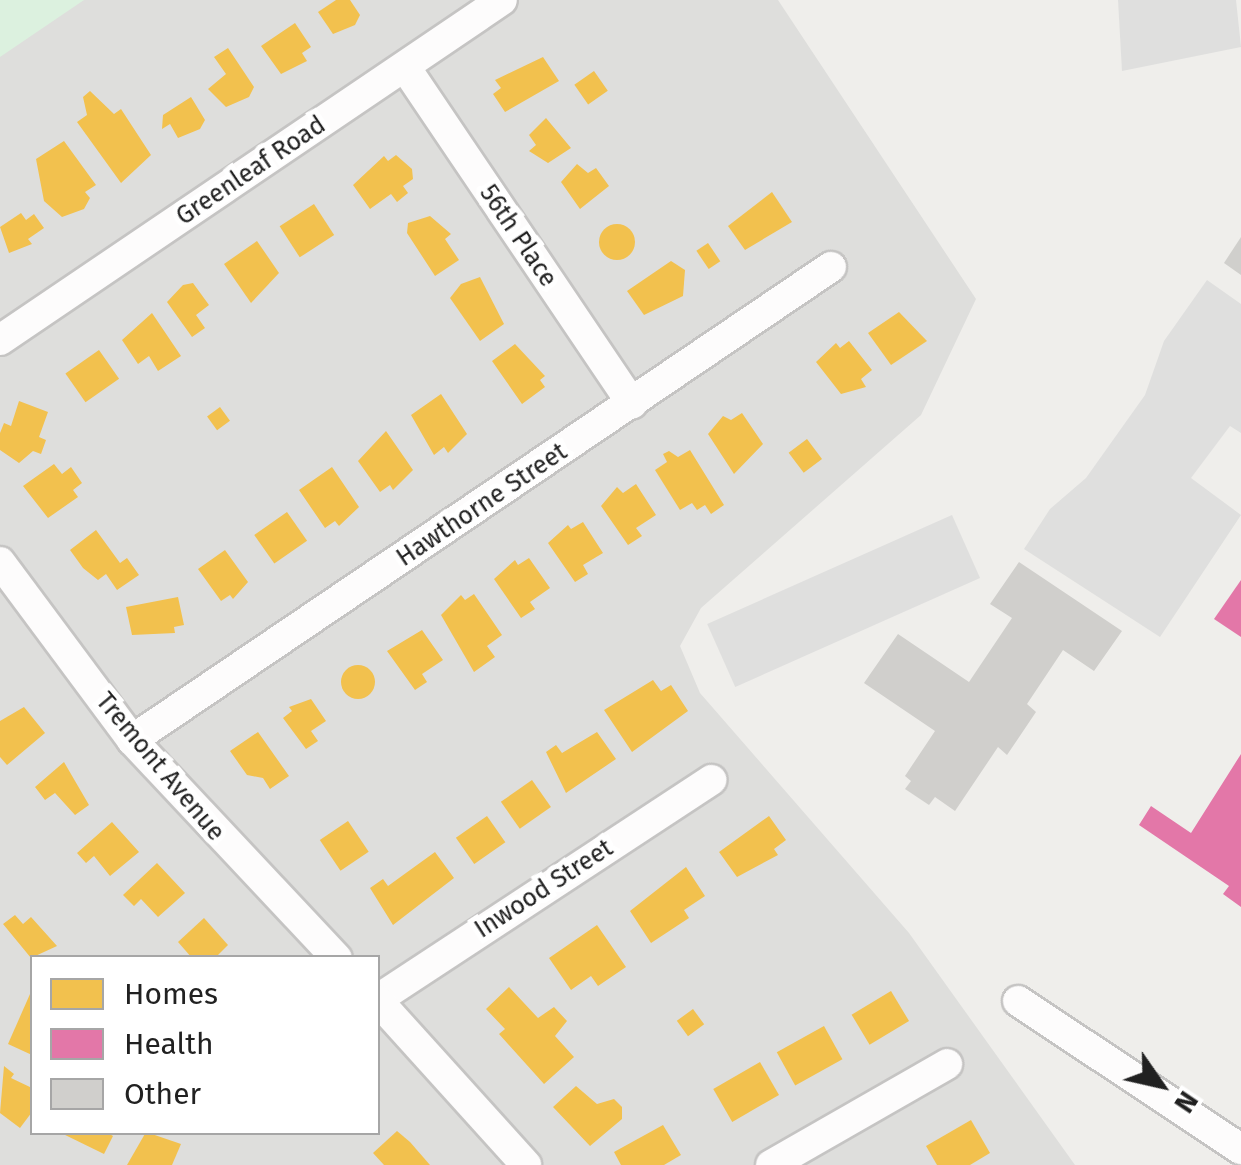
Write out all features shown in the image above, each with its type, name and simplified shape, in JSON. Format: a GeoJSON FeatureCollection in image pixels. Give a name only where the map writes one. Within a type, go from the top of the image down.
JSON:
{"type":"FeatureCollection","features":[{"type":"Feature","properties":{"kind":"street","name":"Greenleaf Road"},"geometry":{"type":"LineString","coordinates":[[0,340],[502,0]]}},
{"type":"Feature","properties":{"kind":"street","name":"56th Place"},"geometry":{"type":"LineString","coordinates":[[406,67],[632,404]]}},
{"type":"Feature","properties":{"kind":"street","name":"Hawthorne Street"},"geometry":{"type":"LineString","coordinates":[[132,740],[831,266]]}},
{"type":"Feature","properties":{"kind":"street","name":"Tremont Avenue"},"geometry":{"type":"LineString","coordinates":[[0,562],[132,740],[334,955]]}},
{"type":"Feature","properties":{"kind":"street","name":"Inwood Street"},"geometry":{"type":"LineString","coordinates":[[380,999],[711,780]]}},
{"type":"Feature","properties":{"kind":"street"},"geometry":{"type":"LineString","coordinates":[[380,1002],[526,1165]]}},
{"type":"Feature","properties":{"kind":"street"},"geometry":{"type":"LineString","coordinates":[[1018,1002],[1241,1149]]}},
{"type":"Feature","properties":{"kind":"street"},"geometry":{"type":"LineString","coordinates":[[771,1165],[947,1064]]}},
{"type":"Feature","properties":{"kind":"shaded area"},"geometry":{"type":"Polygon","coordinates":[[[80,0],[778,0],[976,299],[921,415],[701,608],[680,646],[700,693],[909,933],[1075,1165],[0,1165],[0,54],[80,0]]]}},
{"type":"Feature","properties":{"kind":"shaded area"},"geometry":{"type":"Polygon","coordinates":[[[1118,0],[1236,0],[1241,47],[1122,71],[1118,0]]]}},
{"type":"Feature","properties":{"kind":"shaded area"},"geometry":{"type":"Polygon","coordinates":[[[1207,280],[1241,304],[1241,433],[1230,426],[1191,478],[1241,515],[1160,637],[1024,549],[1050,509],[1086,478],[1145,395],[1164,341],[1207,280]]]}},
{"type":"Feature","properties":{"kind":"shaded area"},"geometry":{"type":"Polygon","coordinates":[[[952,515],[980,578],[735,687],[707,624],[952,515]]]}},
{"type":"Feature","properties":{"kind":"green space"},"geometry":{"type":"Polygon","coordinates":[[[0,0],[84,0],[0,57],[0,0]]]}},
{"type":"Feature","properties":{"kind":"building: Homes"},"geometry":{"type":"Polygon","coordinates":[[[336,0],[350,0],[360,15],[355,25],[333,34],[318,12],[336,0]]]}},
{"type":"Feature","properties":{"kind":"building: Homes"},"geometry":{"type":"Polygon","coordinates":[[[295,23],[311,47],[302,53],[307,61],[281,74],[261,46],[295,23]]]}},
{"type":"Feature","properties":{"kind":"building: Homes"},"geometry":{"type":"Polygon","coordinates":[[[228,48],[254,87],[249,97],[226,107],[208,89],[226,74],[214,57],[228,48]]]}},
{"type":"Feature","properties":{"kind":"building: Homes"},"geometry":{"type":"Polygon","coordinates":[[[543,57],[559,81],[505,112],[493,94],[501,88],[495,80],[543,57]]]}},
{"type":"Feature","properties":{"kind":"building: Homes"},"geometry":{"type":"Polygon","coordinates":[[[594,71],[608,91],[588,104],[574,85],[594,71]]]}},
{"type":"Feature","properties":{"kind":"building: Homes"},"geometry":{"type":"Polygon","coordinates":[[[90,91],[114,114],[121,109],[151,155],[121,183],[77,122],[87,115],[83,97],[90,91]]]}},
{"type":"Feature","properties":{"kind":"building: Homes"},"geometry":{"type":"Polygon","coordinates":[[[191,97],[205,120],[200,129],[178,138],[170,124],[162,129],[163,115],[191,97]]]}},
{"type":"Feature","properties":{"kind":"building: Homes"},"geometry":{"type":"Polygon","coordinates":[[[546,118],[571,148],[548,163],[529,151],[536,145],[529,135],[546,118]]]}},
{"type":"Feature","properties":{"kind":"building: Homes"},"geometry":{"type":"Polygon","coordinates":[[[64,141],[96,185],[85,192],[90,198],[84,209],[62,217],[44,201],[36,159],[64,141]]]}},
{"type":"Feature","properties":{"kind":"building: Homes"},"geometry":{"type":"Polygon","coordinates":[[[396,155],[412,169],[413,179],[403,186],[408,193],[397,202],[391,194],[370,209],[353,185],[384,156],[388,161],[396,155]]]}},
{"type":"Feature","properties":{"kind":"building: Homes"},"geometry":{"type":"Polygon","coordinates":[[[577,164],[588,173],[596,168],[609,186],[580,209],[561,182],[577,164]]]}},
{"type":"Feature","properties":{"kind":"building: Homes"},"geometry":{"type":"Polygon","coordinates":[[[772,192],[792,222],[745,250],[728,226],[772,192]]]}},
{"type":"Feature","properties":{"kind":"building: Homes"},"geometry":{"type":"Polygon","coordinates":[[[314,204],[334,235],[300,257],[280,226],[314,204]]]}},
{"type":"Feature","properties":{"kind":"building: Homes"},"geometry":{"type":"Polygon","coordinates":[[[21,213],[26,220],[34,214],[44,228],[28,239],[32,244],[9,253],[0,227],[21,213]]]}},
{"type":"Feature","properties":{"kind":"building: Homes"},"geometry":{"type":"Polygon","coordinates":[[[430,216],[451,234],[445,239],[459,260],[435,276],[407,233],[408,223],[430,216]]]}},
{"type":"Feature","properties":{"kind":"building: Homes"},"geometry":{"type":"Polygon","coordinates":[[[617,224],[629,230],[635,242],[629,254],[617,260],[605,254],[599,242],[605,230],[617,224]]]}},
{"type":"Feature","properties":{"kind":"building: Homes"},"geometry":{"type":"Polygon","coordinates":[[[257,241],[279,273],[251,303],[224,264],[257,241]]]}},
{"type":"Feature","properties":{"kind":"building: Homes"},"geometry":{"type":"Polygon","coordinates":[[[708,243],[720,261],[709,269],[696,251],[708,243]]]}},
{"type":"Feature","properties":{"kind":"building: Homes"},"geometry":{"type":"Polygon","coordinates":[[[671,261],[685,270],[683,296],[644,315],[627,291],[671,261]]]}},
{"type":"Feature","properties":{"kind":"building: Homes"},"geometry":{"type":"Polygon","coordinates":[[[480,277],[504,324],[480,341],[450,298],[461,284],[480,277]]]}},
{"type":"Feature","properties":{"kind":"building: Homes"},"geometry":{"type":"Polygon","coordinates":[[[193,283],[209,305],[196,315],[205,328],[192,337],[167,302],[183,285],[193,283]]]}},
{"type":"Feature","properties":{"kind":"building: Homes"},"geometry":{"type":"Polygon","coordinates":[[[899,312],[927,341],[891,365],[868,333],[899,312]]]}},
{"type":"Feature","properties":{"kind":"building: Homes"},"geometry":{"type":"Polygon","coordinates":[[[152,313],[181,356],[158,371],[149,356],[138,364],[122,340],[152,313]]]}},
{"type":"Feature","properties":{"kind":"building: Homes"},"geometry":{"type":"Polygon","coordinates":[[[849,341],[872,370],[861,379],[866,387],[841,394],[816,362],[836,343],[840,348],[849,341]]]}},
{"type":"Feature","properties":{"kind":"building: Homes"},"geometry":{"type":"Polygon","coordinates":[[[515,344],[545,376],[540,380],[545,387],[522,404],[492,361],[515,344]]]}},
{"type":"Feature","properties":{"kind":"building: Homes"},"geometry":{"type":"Polygon","coordinates":[[[99,350],[119,379],[85,402],[65,374],[99,350]]]}},
{"type":"Feature","properties":{"kind":"building: Homes"},"geometry":{"type":"Polygon","coordinates":[[[441,394],[467,434],[448,453],[444,447],[434,455],[411,415],[441,394]]]}},
{"type":"Feature","properties":{"kind":"building: Homes"},"geometry":{"type":"Polygon","coordinates":[[[19,401],[48,412],[39,437],[46,440],[41,454],[33,451],[19,463],[0,450],[0,433],[4,423],[11,426],[19,401]]]}},
{"type":"Feature","properties":{"kind":"building: Homes"},"geometry":{"type":"Polygon","coordinates":[[[220,407],[230,421],[217,430],[207,416],[220,407]]]}},
{"type":"Feature","properties":{"kind":"building: Homes"},"geometry":{"type":"Polygon","coordinates":[[[742,413],[763,444],[734,474],[708,434],[723,416],[731,420],[742,413]]]}},
{"type":"Feature","properties":{"kind":"building: Homes"},"geometry":{"type":"Polygon","coordinates":[[[386,431],[413,470],[393,490],[390,485],[380,492],[358,461],[386,431]]]}},
{"type":"Feature","properties":{"kind":"building: Homes"},"geometry":{"type":"Polygon","coordinates":[[[807,439],[822,459],[804,473],[789,453],[807,439]]]}},
{"type":"Feature","properties":{"kind":"building: Homes"},"geometry":{"type":"Polygon","coordinates":[[[690,450],[724,505],[711,514],[705,505],[697,510],[692,503],[680,510],[655,470],[667,462],[663,454],[669,451],[678,457],[690,450]]]}},
{"type":"Feature","properties":{"kind":"building: Homes"},"geometry":{"type":"Polygon","coordinates":[[[54,464],[62,474],[71,467],[82,483],[73,490],[78,497],[48,518],[23,486],[54,464]]]}},
{"type":"Feature","properties":{"kind":"building: Homes"},"geometry":{"type":"Polygon","coordinates":[[[332,467],[359,507],[339,526],[335,521],[325,528],[299,490],[332,467]]]}},
{"type":"Feature","properties":{"kind":"building: Homes"},"geometry":{"type":"Polygon","coordinates":[[[636,484],[656,515],[636,528],[642,536],[628,545],[601,506],[617,487],[623,493],[636,484]]]}},
{"type":"Feature","properties":{"kind":"building: Homes"},"geometry":{"type":"Polygon","coordinates":[[[287,512],[307,541],[274,564],[254,535],[287,512]]]}},
{"type":"Feature","properties":{"kind":"building: Homes"},"geometry":{"type":"Polygon","coordinates":[[[583,522],[603,553],[583,565],[588,574],[575,582],[548,543],[568,525],[571,529],[583,522]]]}},
{"type":"Feature","properties":{"kind":"building: Homes"},"geometry":{"type":"Polygon","coordinates":[[[96,530],[120,563],[127,558],[139,575],[117,590],[106,574],[98,580],[83,568],[70,550],[96,530]]]}},
{"type":"Feature","properties":{"kind":"building: Homes"},"geometry":{"type":"Polygon","coordinates":[[[225,550],[248,582],[233,599],[230,595],[221,601],[198,569],[225,550]]]}},
{"type":"Feature","properties":{"kind":"building: Homes"},"geometry":{"type":"Polygon","coordinates":[[[529,558],[550,588],[530,602],[535,609],[521,618],[494,579],[515,560],[518,565],[529,558]]]}},
{"type":"Feature","properties":{"kind":"building: Homes"},"geometry":{"type":"Polygon","coordinates":[[[474,594],[502,635],[487,646],[495,657],[474,672],[441,615],[461,595],[465,600],[474,594]]]}},
{"type":"Feature","properties":{"kind":"building: Homes"},"geometry":{"type":"Polygon","coordinates":[[[178,597],[184,625],[174,627],[175,633],[132,635],[126,607],[178,597]]]}},
{"type":"Feature","properties":{"kind":"building: Homes"},"geometry":{"type":"Polygon","coordinates":[[[422,630],[443,660],[422,674],[427,682],[415,690],[387,651],[422,630]]]}},
{"type":"Feature","properties":{"kind":"building: Homes"},"geometry":{"type":"Polygon","coordinates":[[[358,665],[370,670],[375,682],[370,694],[358,699],[346,694],[341,682],[346,670],[358,665]]]}},
{"type":"Feature","properties":{"kind":"building: Homes"},"geometry":{"type":"Polygon","coordinates":[[[653,680],[661,691],[671,685],[688,711],[632,752],[604,710],[653,680]]]}},
{"type":"Feature","properties":{"kind":"building: Homes"},"geometry":{"type":"Polygon","coordinates":[[[311,699],[326,721],[311,731],[318,741],[306,749],[283,718],[292,711],[289,707],[311,699]]]}},
{"type":"Feature","properties":{"kind":"building: Homes"},"geometry":{"type":"Polygon","coordinates":[[[24,707],[45,733],[7,765],[0,757],[0,721],[24,707]]]}},
{"type":"Feature","properties":{"kind":"building: Homes"},"geometry":{"type":"Polygon","coordinates":[[[258,732],[289,776],[270,789],[263,778],[247,775],[230,751],[258,732]]]}},
{"type":"Feature","properties":{"kind":"building: Homes"},"geometry":{"type":"Polygon","coordinates":[[[597,732],[616,759],[566,793],[546,752],[556,745],[562,753],[597,732]]]}},
{"type":"Feature","properties":{"kind":"building: Homes"},"geometry":{"type":"Polygon","coordinates":[[[64,762],[89,805],[75,815],[55,793],[45,800],[35,787],[64,762]]]}},
{"type":"Feature","properties":{"kind":"building: Homes"},"geometry":{"type":"Polygon","coordinates":[[[532,780],[551,807],[520,829],[501,802],[532,780]]]}},
{"type":"Feature","properties":{"kind":"building: Homes"},"geometry":{"type":"Polygon","coordinates":[[[487,816],[505,842],[474,864],[456,838],[487,816]]]}},
{"type":"Feature","properties":{"kind":"building: Homes"},"geometry":{"type":"Polygon","coordinates":[[[769,816],[786,840],[774,849],[778,855],[737,877],[719,852],[769,816]]]}},
{"type":"Feature","properties":{"kind":"building: Homes"},"geometry":{"type":"Polygon","coordinates":[[[348,821],[369,852],[341,871],[320,840],[348,821]]]}},
{"type":"Feature","properties":{"kind":"building: Homes"},"geometry":{"type":"Polygon","coordinates":[[[112,822],[139,852],[110,876],[94,856],[86,863],[77,853],[112,822]]]}},
{"type":"Feature","properties":{"kind":"building: Homes"},"geometry":{"type":"Polygon","coordinates":[[[435,852],[454,878],[393,925],[370,888],[383,879],[388,886],[435,852]]]}},
{"type":"Feature","properties":{"kind":"building: Homes"},"geometry":{"type":"Polygon","coordinates":[[[157,863],[185,893],[158,917],[141,899],[134,906],[123,895],[157,863]]]}},
{"type":"Feature","properties":{"kind":"building: Homes"},"geometry":{"type":"Polygon","coordinates":[[[686,867],[705,896],[684,910],[689,918],[651,943],[630,911],[686,867]]]}},
{"type":"Feature","properties":{"kind":"building: Homes"},"geometry":{"type":"Polygon","coordinates":[[[15,915],[23,924],[31,917],[57,946],[30,957],[3,924],[15,915]]]}},
{"type":"Feature","properties":{"kind":"building: Homes"},"geometry":{"type":"Polygon","coordinates":[[[204,918],[228,945],[218,955],[189,955],[178,942],[204,918]]]}},
{"type":"Feature","properties":{"kind":"building: Homes"},"geometry":{"type":"Polygon","coordinates":[[[597,925],[626,967],[598,986],[591,976],[571,990],[549,958],[597,925]]]}},
{"type":"Feature","properties":{"kind":"building: Homes"},"geometry":{"type":"Polygon","coordinates":[[[509,987],[538,1018],[554,1007],[567,1021],[555,1036],[574,1057],[544,1084],[499,1034],[505,1029],[486,1009],[509,987]]]}},
{"type":"Feature","properties":{"kind":"building: Homes"},"geometry":{"type":"Polygon","coordinates":[[[891,991],[909,1021],[870,1045],[852,1015],[891,991]]]}},
{"type":"Feature","properties":{"kind":"building: Homes"},"geometry":{"type":"Polygon","coordinates":[[[30,994],[30,1054],[8,1044],[30,994]]]}},
{"type":"Feature","properties":{"kind":"building: Homes"},"geometry":{"type":"Polygon","coordinates":[[[693,1009],[704,1024],[688,1036],[677,1021],[693,1009]]]}},
{"type":"Feature","properties":{"kind":"building: Homes"},"geometry":{"type":"Polygon","coordinates":[[[824,1026],[842,1059],[795,1085],[777,1052],[824,1026]]]}},
{"type":"Feature","properties":{"kind":"building: Homes"},"geometry":{"type":"Polygon","coordinates":[[[760,1062],[779,1095],[732,1122],[713,1089],[760,1062]]]}},
{"type":"Feature","properties":{"kind":"building: Homes"},"geometry":{"type":"Polygon","coordinates":[[[4,1066],[14,1074],[11,1078],[30,1087],[30,1115],[20,1128],[0,1113],[4,1066]]]}},
{"type":"Feature","properties":{"kind":"building: Homes"},"geometry":{"type":"Polygon","coordinates":[[[576,1086],[597,1104],[614,1099],[622,1107],[622,1119],[590,1146],[553,1107],[576,1086]]]}},
{"type":"Feature","properties":{"kind":"building: Homes"},"geometry":{"type":"Polygon","coordinates":[[[971,1120],[990,1153],[970,1165],[937,1165],[926,1146],[971,1120]]]}},
{"type":"Feature","properties":{"kind":"building: Homes"},"geometry":{"type":"Polygon","coordinates":[[[663,1125],[681,1155],[664,1165],[621,1165],[614,1152],[663,1125]]]}},
{"type":"Feature","properties":{"kind":"building: Homes"},"geometry":{"type":"Polygon","coordinates":[[[397,1131],[430,1165],[384,1165],[373,1153],[397,1131]]]}},
{"type":"Feature","properties":{"kind":"building: Homes"},"geometry":{"type":"Polygon","coordinates":[[[65,1135],[111,1135],[104,1154],[65,1135]]]}},
{"type":"Feature","properties":{"kind":"building: Homes"},"geometry":{"type":"Polygon","coordinates":[[[144,1135],[181,1144],[172,1165],[127,1165],[144,1135]]]}},
{"type":"Feature","properties":{"kind":"building: Health"},"geometry":{"type":"Polygon","coordinates":[[[1241,580],[1241,637],[1214,619],[1241,580]]]}},
{"type":"Feature","properties":{"kind":"building: Health"},"geometry":{"type":"Polygon","coordinates":[[[1241,754],[1241,907],[1223,894],[1229,886],[1139,825],[1151,806],[1191,833],[1241,754]]]}},
{"type":"Feature","properties":{"kind":"building: Other"},"geometry":{"type":"Polygon","coordinates":[[[1241,237],[1241,275],[1224,263],[1241,237]]]}},
{"type":"Feature","properties":{"kind":"building: Other"},"geometry":{"type":"Polygon","coordinates":[[[1019,562],[1122,631],[1094,671],[1063,650],[1027,704],[1036,712],[1007,755],[998,747],[955,811],[935,797],[929,805],[905,789],[911,781],[905,776],[935,731],[864,683],[898,634],[969,682],[1012,618],[990,604],[1019,562]]]}}]}
